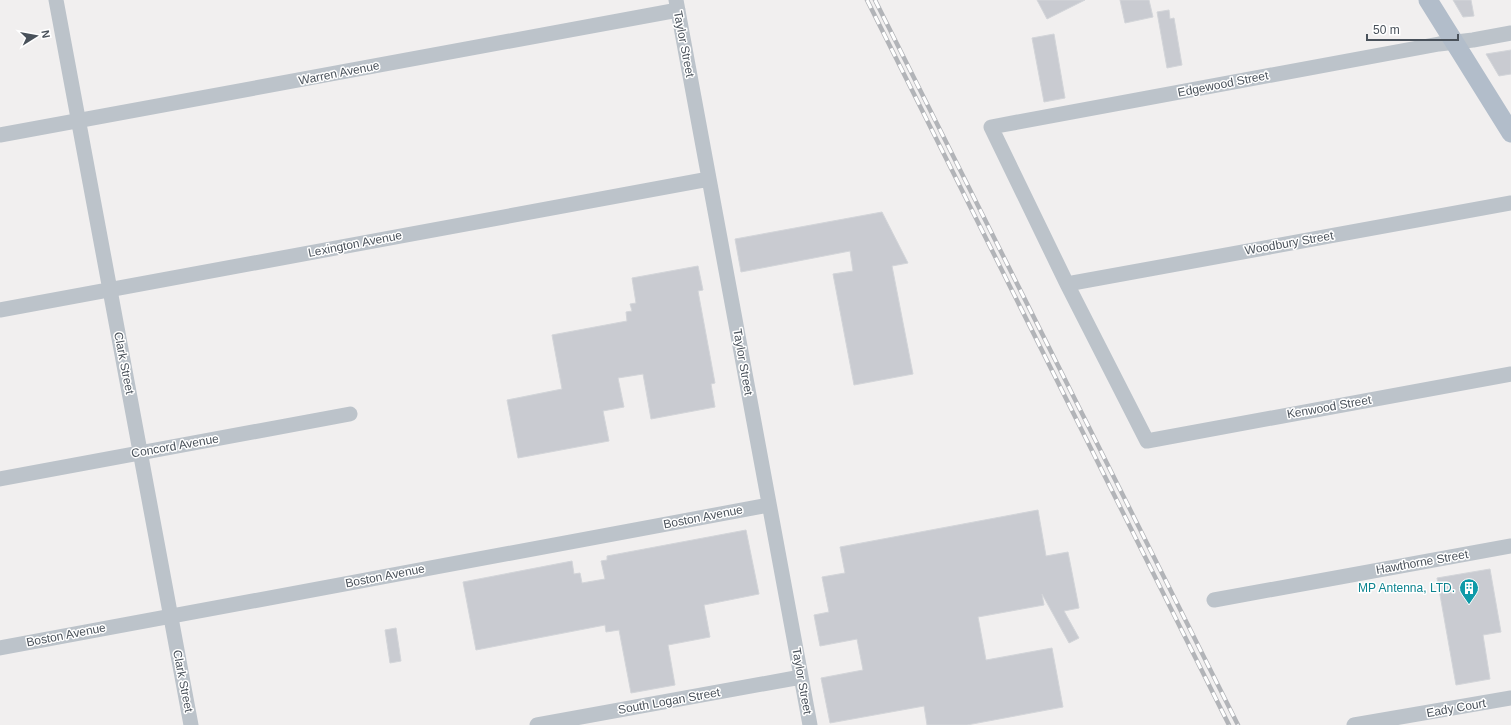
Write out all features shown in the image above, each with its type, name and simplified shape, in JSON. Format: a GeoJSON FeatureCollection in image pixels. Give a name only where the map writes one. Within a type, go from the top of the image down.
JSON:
{"type":"FeatureCollection","features":[{"type":"Feature","properties":{"kind":"main road"},"geometry":{"type":"LineString","coordinates":[[1428,0],[1511,133]]}},
{"type":"Feature","properties":{"kind":"street","name":"Clark Street"},"geometry":{"type":"LineString","coordinates":[[56,0],[191,725]]}},
{"type":"Feature","properties":{"kind":"street","name":"Warren Avenue"},"geometry":{"type":"LineString","coordinates":[[0,136],[677,5]]}},
{"type":"Feature","properties":{"kind":"street","name":"Taylor Street"},"geometry":{"type":"LineString","coordinates":[[677,5],[810,725]]}},
{"type":"Feature","properties":{"kind":"street","name":"Edgewood Street"},"geometry":{"type":"LineString","coordinates":[[1067,284],[991,127],[1511,33]]}},
{"type":"Feature","properties":{"kind":"street","name":"Lexington Avenue"},"geometry":{"type":"LineString","coordinates":[[0,310],[709,179]]}},
{"type":"Feature","properties":{"kind":"street","name":"Woodbury Street"},"geometry":{"type":"LineString","coordinates":[[1067,284],[1511,203]]}},
{"type":"Feature","properties":{"kind":"street","name":"Kenwood Street"},"geometry":{"type":"LineString","coordinates":[[1067,284],[1146,441],[1511,374]]}},
{"type":"Feature","properties":{"kind":"street","name":"Concord Avenue"},"geometry":{"type":"LineString","coordinates":[[0,479],[350,414]]}},
{"type":"Feature","properties":{"kind":"street","name":"Boston Avenue"},"geometry":{"type":"LineString","coordinates":[[0,648],[769,505]]}},
{"type":"Feature","properties":{"kind":"street","name":"Hawthorne Street"},"geometry":{"type":"LineString","coordinates":[[1214,600],[1511,546]]}},
{"type":"Feature","properties":{"kind":"street","name":"South Logan Street"},"geometry":{"type":"LineString","coordinates":[[537,725],[801,677]]}},
{"type":"Feature","properties":{"kind":"street","name":"Eady Court"},"geometry":{"type":"LineString","coordinates":[[1354,725],[1511,698]]}},
{"type":"Feature","properties":{"kind":"building"},"geometry":{"type":"Polygon","coordinates":[[[1037,0],[1085,0],[1047,19],[1037,0]]]}},
{"type":"Feature","properties":{"kind":"building"},"geometry":{"type":"Polygon","coordinates":[[[1120,0],[1149,0],[1153,17],[1125,23],[1120,0]]]}},
{"type":"Feature","properties":{"kind":"building"},"geometry":{"type":"Polygon","coordinates":[[[1453,0],[1471,0],[1474,16],[1463,17],[1453,0]]]}},
{"type":"Feature","properties":{"kind":"building"},"geometry":{"type":"Polygon","coordinates":[[[1169,10],[1170,19],[1174,18],[1182,65],[1167,68],[1157,12],[1169,10]]]}},
{"type":"Feature","properties":{"kind":"building"},"geometry":{"type":"Polygon","coordinates":[[[1054,34],[1065,98],[1044,102],[1032,38],[1054,34]]]}},
{"type":"Feature","properties":{"kind":"building"},"geometry":{"type":"Polygon","coordinates":[[[1511,50],[1511,74],[1499,76],[1486,54],[1511,50]]]}},
{"type":"Feature","properties":{"kind":"building"},"geometry":{"type":"Polygon","coordinates":[[[882,212],[908,263],[892,266],[913,374],[854,385],[833,274],[853,271],[850,251],[741,272],[735,239],[882,212]]]}},
{"type":"Feature","properties":{"kind":"building"},"geometry":{"type":"Polygon","coordinates":[[[698,266],[703,290],[698,291],[715,383],[711,384],[715,407],[651,419],[643,374],[618,378],[624,407],[603,411],[609,441],[518,458],[507,400],[562,389],[552,335],[627,321],[626,312],[632,311],[630,304],[636,303],[632,278],[698,266]]]}},
{"type":"Feature","properties":{"kind":"building"},"geometry":{"type":"Polygon","coordinates":[[[1038,510],[1046,556],[1068,552],[1079,608],[1064,611],[1079,638],[1069,643],[1042,594],[1044,605],[978,617],[986,660],[1052,648],[1063,707],[967,725],[927,725],[924,706],[830,723],[821,678],[863,670],[857,639],[820,646],[814,615],[829,612],[822,577],[845,573],[840,547],[1038,510]]]}},
{"type":"Feature","properties":{"kind":"building"},"geometry":{"type":"Polygon","coordinates":[[[746,530],[759,594],[704,605],[710,637],[668,645],[675,685],[631,693],[619,630],[606,632],[605,625],[476,650],[463,582],[572,561],[574,574],[580,573],[582,583],[605,579],[601,561],[607,560],[607,556],[746,530]]]}},
{"type":"Feature","properties":{"kind":"building","name":"MP Antenna, LTD."},"geometry":{"type":"Polygon","coordinates":[[[1490,569],[1501,632],[1483,635],[1490,679],[1456,685],[1437,578],[1490,569]]]}},
{"type":"Feature","properties":{"kind":"building"},"geometry":{"type":"Polygon","coordinates":[[[396,628],[401,661],[390,663],[385,630],[396,628]]]}},
{"type":"Feature","properties":{"kind":"railway"},"geometry":{"type":"LineString","coordinates":[[867,0],[1229,725]]}},
{"type":"Feature","properties":{"kind":"railway"},"geometry":{"type":"LineString","coordinates":[[875,0],[1238,725]]}},
{"type":"Feature","properties":{"kind":"place","name":"MP Antenna, LTD."},"geometry":{"type":"Point","coordinates":[1469,605]}}]}
